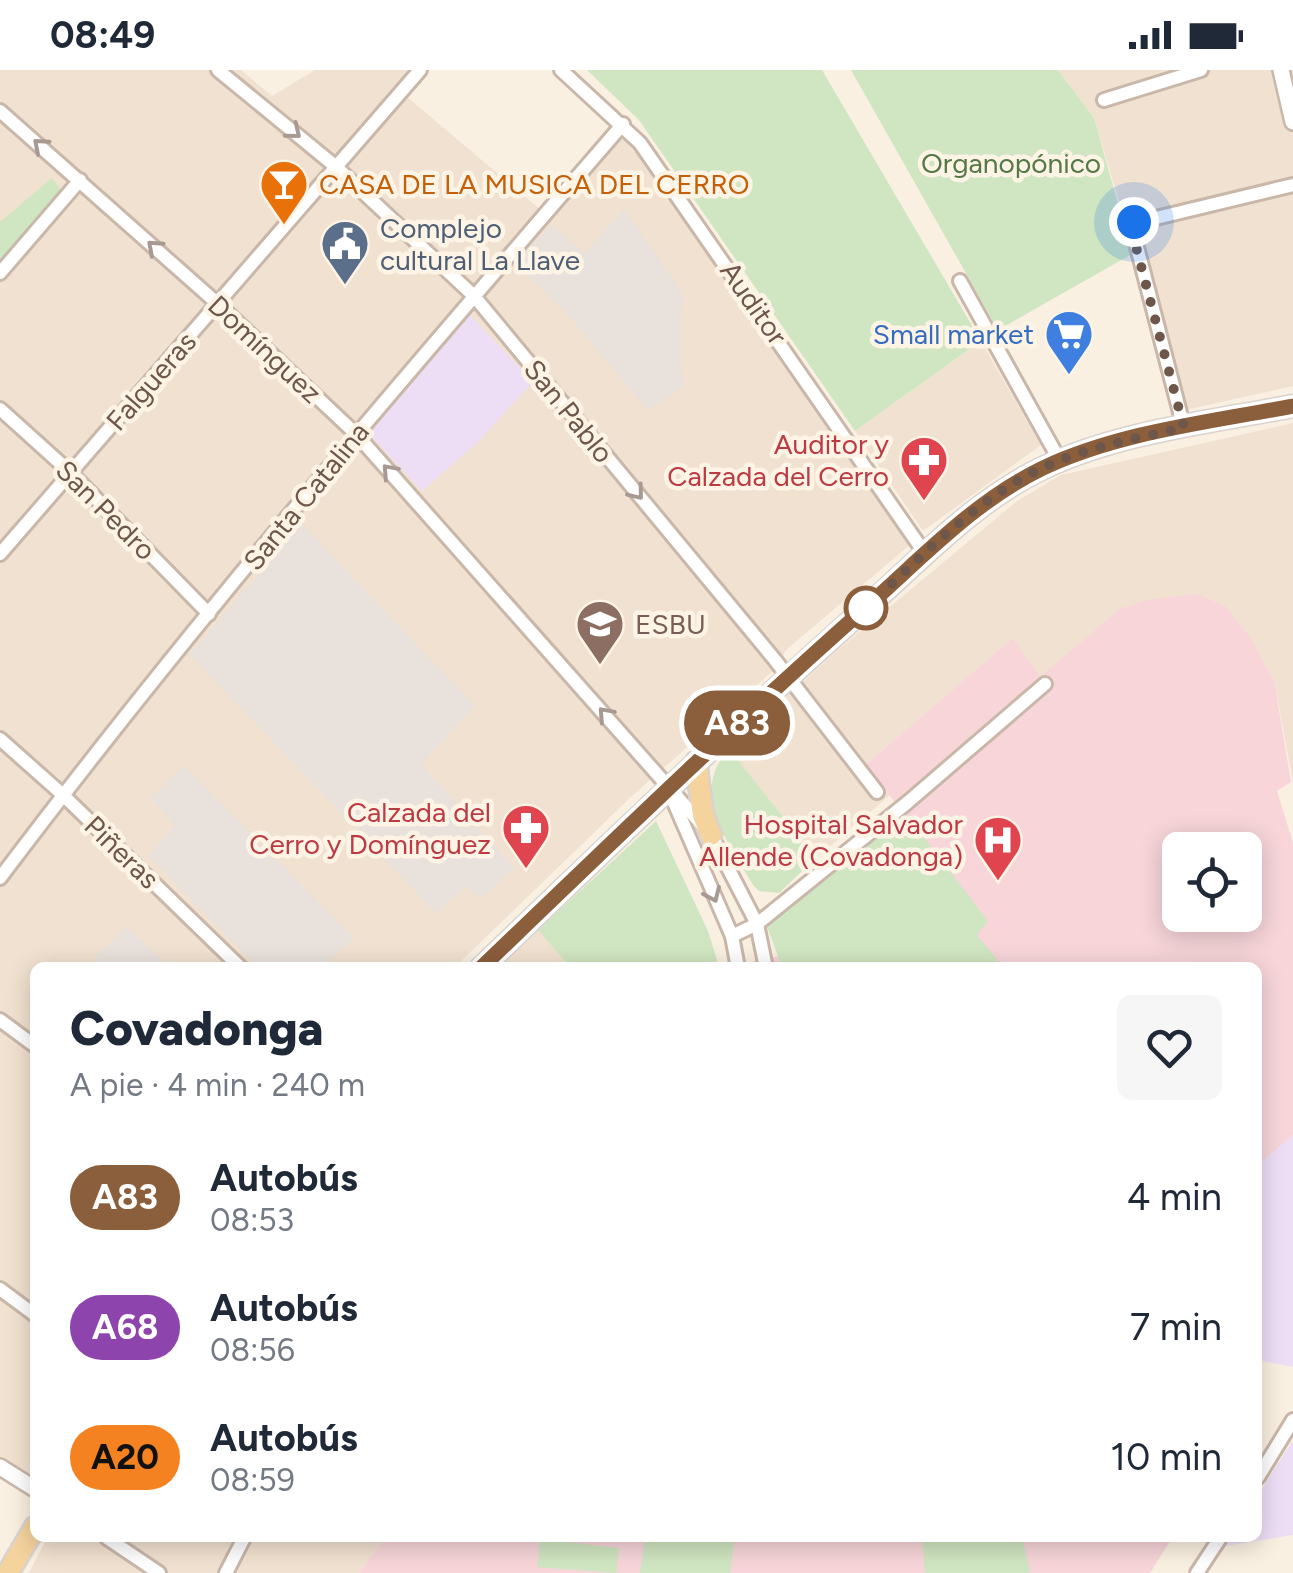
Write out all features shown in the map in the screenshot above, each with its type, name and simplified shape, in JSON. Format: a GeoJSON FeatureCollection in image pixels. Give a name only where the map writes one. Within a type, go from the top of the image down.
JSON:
{"type":"FeatureCollection","features":[{"type":"Feature","properties":{"kind":"main road"},"geometry":{"type":"LineString","coordinates":[[487,962],[787,676],[1001,492],[1060,460],[1184,428],[1293,406]]}},
{"type":"Feature","properties":{"kind":"main road"},"geometry":{"type":"LineString","coordinates":[[696,762],[703,815],[710,835]]}},
{"type":"Feature","properties":{"kind":"main road"},"geometry":{"type":"LineString","coordinates":[[8,1573],[30,1536]]}},
{"type":"Feature","properties":{"kind":"street","name":"San Pablo"},"geometry":{"type":"LineString","coordinates":[[218,70],[336,166],[474,296],[787,676],[877,792]]}},
{"type":"Feature","properties":{"kind":"street","name":"Falgueras"},"geometry":{"type":"LineString","coordinates":[[0,554],[420,70]]}},
{"type":"Feature","properties":{"kind":"street","name":"Auditor"},"geometry":{"type":"LineString","coordinates":[[561,70],[640,143],[926,555]]}},
{"type":"Feature","properties":{"kind":"street"},"geometry":{"type":"LineString","coordinates":[[1104,100],[1200,70]]}},
{"type":"Feature","properties":{"kind":"street"},"geometry":{"type":"LineString","coordinates":[[1281,70],[1293,122]]}},
{"type":"Feature","properties":{"kind":"street","name":"Domínguez"},"geometry":{"type":"LineString","coordinates":[[0,111],[218,304],[356,434],[710,835],[756,924],[765,962]]}},
{"type":"Feature","properties":{"kind":"street","name":"Santa Catalina"},"geometry":{"type":"LineString","coordinates":[[0,878],[356,434],[623,124]]}},
{"type":"Feature","properties":{"kind":"street"},"geometry":{"type":"LineString","coordinates":[[0,273],[80,180]]}},
{"type":"Feature","properties":{"kind":"street"},"geometry":{"type":"LineString","coordinates":[[1184,428],[1131,224],[1293,185]]}},
{"type":"Feature","properties":{"kind":"street"},"geometry":{"type":"LineString","coordinates":[[960,281],[1060,460]]}},
{"type":"Feature","properties":{"kind":"street","name":"San Pedro"},"geometry":{"type":"LineString","coordinates":[[0,410],[71,472],[209,614]]}},
{"type":"Feature","properties":{"kind":"street"},"geometry":{"type":"LineString","coordinates":[[732,936],[756,924],[1046,684]]}},
{"type":"Feature","properties":{"kind":"street","name":"Piñeras"},"geometry":{"type":"LineString","coordinates":[[0,739],[235,962]]}},
{"type":"Feature","properties":{"kind":"street","name":"Domínguez"},"geometry":{"type":"LineString","coordinates":[[668,788],[732,936],[737,962]]}},
{"type":"Feature","properties":{"kind":"street"},"geometry":{"type":"LineString","coordinates":[[0,1020],[30,1042]]}},
{"type":"Feature","properties":{"kind":"street"},"geometry":{"type":"LineString","coordinates":[[0,1289],[30,1311]]}},
{"type":"Feature","properties":{"kind":"street"},"geometry":{"type":"LineString","coordinates":[[1262,1470],[1293,1420]]}},
{"type":"Feature","properties":{"kind":"street"},"geometry":{"type":"LineString","coordinates":[[0,1467],[30,1485]]}},
{"type":"Feature","properties":{"kind":"street"},"geometry":{"type":"LineString","coordinates":[[113,1542],[159,1573]]}},
{"type":"Feature","properties":{"kind":"street"},"geometry":{"type":"LineString","coordinates":[[226,1573],[242,1542]]}},
{"type":"Feature","properties":{"kind":"street"},"geometry":{"type":"LineString","coordinates":[[1197,1573],[1217,1542]]}},
{"type":"Feature","properties":{"kind":"shaded area"},"geometry":{"type":"Polygon","coordinates":[[[0,70],[241,70],[272,96],[315,70],[417,70],[399,90],[549,217],[624,135],[717,261],[912,543],[786,650],[775,669],[632,796],[460,962],[30,962],[30,1478],[0,1459],[0,70]]]}},
{"type":"Feature","properties":{"kind":"shaded area"},"geometry":{"type":"Polygon","coordinates":[[[1058,70],[1293,70],[1293,386],[1172,413],[1122,211],[1094,118],[1058,70]]]}},
{"type":"Feature","properties":{"kind":"shaded area"},"geometry":{"type":"Polygon","coordinates":[[[624,209],[683,293],[683,387],[648,410],[565,311],[513,262],[552,225],[585,253],[624,209]]]}},
{"type":"Feature","properties":{"kind":"shaded area"},"geometry":{"type":"Polygon","coordinates":[[[470,315],[533,382],[478,442],[422,491],[369,434],[470,315]]]}},
{"type":"Feature","properties":{"kind":"shaded area"},"geometry":{"type":"Polygon","coordinates":[[[981,341],[1041,445],[923,531],[855,431],[981,341]]]}},
{"type":"Feature","properties":{"kind":"shaded area"},"geometry":{"type":"Polygon","coordinates":[[[1293,423],[1293,782],[1274,680],[1251,639],[1040,678],[1012,639],[865,765],[890,795],[816,858],[729,749],[838,650],[1017,501],[1061,475],[1293,423]]]}},
{"type":"Feature","properties":{"kind":"shaded area"},"geometry":{"type":"Polygon","coordinates":[[[302,524],[475,706],[421,764],[514,868],[482,898],[466,886],[436,913],[190,654],[302,524]]]}},
{"type":"Feature","properties":{"kind":"shaded area","name":"Hospital Salvador Allende (Covadonga)"},"geometry":{"type":"Polygon","coordinates":[[[1197,594],[1225,606],[1251,639],[1274,680],[1291,782],[1277,791],[1293,843],[1293,1135],[1262,1162],[1262,962],[751,962],[779,956],[765,921],[906,815],[864,766],[1013,638],[1040,677],[1120,609],[1148,600],[1197,594]]]}},
{"type":"Feature","properties":{"kind":"shaded area"},"geometry":{"type":"Polygon","coordinates":[[[184,766],[354,938],[329,962],[252,962],[149,856],[175,825],[151,798],[184,766]]]}},
{"type":"Feature","properties":{"kind":"shaded area"},"geometry":{"type":"Polygon","coordinates":[[[127,927],[164,962],[101,962],[94,958],[127,927]]]}},
{"type":"Feature","properties":{"kind":"shaded area"},"geometry":{"type":"Polygon","coordinates":[[[538,930],[566,962],[503,962],[538,930]]]}},
{"type":"Feature","properties":{"kind":"shaded area"},"geometry":{"type":"Polygon","coordinates":[[[1293,1135],[1293,1367],[1262,1361],[1262,1162],[1293,1135]]]}},
{"type":"Feature","properties":{"kind":"shaded area"},"geometry":{"type":"Polygon","coordinates":[[[1293,1440],[1293,1535],[1262,1540],[1262,1489],[1293,1440]]]}},
{"type":"Feature","properties":{"kind":"shaded area"},"geometry":{"type":"Polygon","coordinates":[[[45,1542],[382,1542],[359,1573],[29,1573],[45,1542]]]}},
{"type":"Feature","properties":{"kind":"shaded area"},"geometry":{"type":"Polygon","coordinates":[[[382,1542],[1169,1542],[1150,1573],[359,1573],[382,1542]]]}},
{"type":"Feature","properties":{"kind":"green space"},"geometry":{"type":"Polygon","coordinates":[[[587,70],[822,70],[981,341],[855,431],[639,120],[587,70]]]}},
{"type":"Feature","properties":{"kind":"green space","name":"Organopónico"},"geometry":{"type":"Polygon","coordinates":[[[851,70],[1058,70],[1094,118],[1132,254],[998,330],[851,70]]]}},
{"type":"Feature","properties":{"kind":"green space"},"geometry":{"type":"Polygon","coordinates":[[[52,178],[61,190],[0,260],[0,222],[52,178]]]}},
{"type":"Feature","properties":{"kind":"green space"},"geometry":{"type":"Polygon","coordinates":[[[729,749],[816,858],[779,893],[759,891],[753,885],[717,818],[712,783],[717,766],[729,749]]]}},
{"type":"Feature","properties":{"kind":"green space"},"geometry":{"type":"Polygon","coordinates":[[[906,814],[988,921],[977,935],[999,962],[780,962],[765,921],[906,814]]]}},
{"type":"Feature","properties":{"kind":"green space","name":"Hospital Salvador Allende (Covadonga)"},"geometry":{"type":"Polygon","coordinates":[[[656,821],[708,931],[717,962],[566,962],[538,930],[656,821]]]}},
{"type":"Feature","properties":{"kind":"green space"},"geometry":{"type":"Polygon","coordinates":[[[540,1542],[619,1548],[616,1573],[537,1567],[540,1542]]]}},
{"type":"Feature","properties":{"kind":"green space"},"geometry":{"type":"Polygon","coordinates":[[[644,1542],[734,1542],[730,1573],[640,1573],[644,1542]]]}},
{"type":"Feature","properties":{"kind":"green space"},"geometry":{"type":"Polygon","coordinates":[[[922,1542],[1023,1542],[1030,1570],[1028,1573],[925,1573],[922,1542]]]}},
{"type":"Feature","properties":{"kind":"bus line","name":"A83"},"geometry":{"type":"LineString","coordinates":[[487,962],[787,676],[966,518],[1001,492],[1060,460],[1108,445],[1293,406]]}},
{"type":"Feature","properties":{"kind":"place","name":"CASA DE LA MUSICA DEL CERRO"},"geometry":{"type":"Point","coordinates":[284,226]}},
{"type":"Feature","properties":{"kind":"place","name":"Complejo cultural La Llave"},"geometry":{"type":"Point","coordinates":[345,286]}},
{"type":"Feature","properties":{"kind":"place","name":"Small market"},"geometry":{"type":"Point","coordinates":[1069,376]}},
{"type":"Feature","properties":{"kind":"place","name":"Auditor y Calzada del Cerro"},"geometry":{"type":"Point","coordinates":[924,502]}},
{"type":"Feature","properties":{"kind":"place","name":"ESBU"},"geometry":{"type":"Point","coordinates":[600,666]}},
{"type":"Feature","properties":{"kind":"place","name":"Calzada del Cerro y Domínguez"},"geometry":{"type":"Point","coordinates":[526,870]}},
{"type":"Feature","properties":{"kind":"place","name":"Hospital Salvador Allende (Covadonga)"},"geometry":{"type":"Point","coordinates":[998,882]}},
{"type":"Feature","properties":{"kind":"route"},"geometry":{"type":"LineString","coordinates":[[866,608],[966,518],[1020,480],[1060,460],[1184,428],[1131,228],[1134,222]]}}]}
